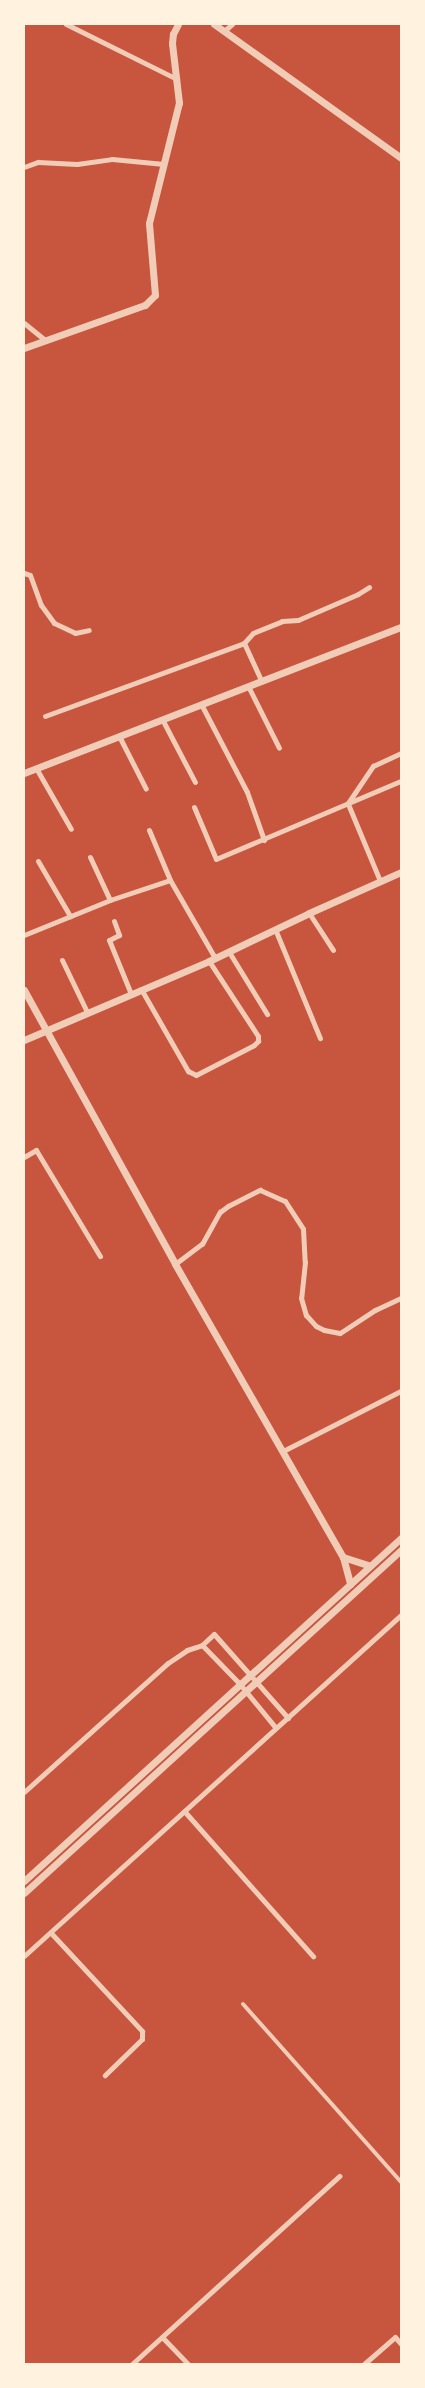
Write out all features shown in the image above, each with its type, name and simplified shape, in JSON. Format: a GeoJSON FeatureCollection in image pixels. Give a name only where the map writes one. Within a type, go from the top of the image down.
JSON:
{"type":"FeatureCollection","features":[{"type":"Feature","properties":{"kind":"street"},"geometry":{"type":"LineString","coordinates":[[66,24],[177,79]]}},
{"type":"Feature","properties":{"kind":"street"},"geometry":{"type":"LineString","coordinates":[[24,348],[149,303],[155,290],[148,223],[179,103],[172,43],[173,34],[178,24]]}},
{"type":"Feature","properties":{"kind":"street"},"geometry":{"type":"LineString","coordinates":[[214,24],[401,158]]}},
{"type":"Feature","properties":{"kind":"street"},"geometry":{"type":"LineString","coordinates":[[224,31],[232,24]]}},
{"type":"Feature","properties":{"kind":"street"},"geometry":{"type":"LineString","coordinates":[[24,166],[38,162],[77,164],[112,159],[164,164]]}},
{"type":"Feature","properties":{"kind":"street"},"geometry":{"type":"LineString","coordinates":[[24,322],[45,340]]}},
{"type":"Feature","properties":{"kind":"street"},"geometry":{"type":"LineString","coordinates":[[24,573],[30,575],[41,605],[54,623],[75,633],[89,630]]}},
{"type":"Feature","properties":{"kind":"street"},"geometry":{"type":"LineString","coordinates":[[45,716],[244,643],[253,633],[282,621],[298,620],[358,594],[369,587]]}},
{"type":"Feature","properties":{"kind":"street"},"geometry":{"type":"LineString","coordinates":[[24,771],[401,627]]}},
{"type":"Feature","properties":{"kind":"street"},"geometry":{"type":"LineString","coordinates":[[244,643],[261,680]]}},
{"type":"Feature","properties":{"kind":"street"},"geometry":{"type":"LineString","coordinates":[[248,686],[279,748]]}},
{"type":"Feature","properties":{"kind":"street"},"geometry":{"type":"LineString","coordinates":[[201,704],[247,792],[264,840]]}},
{"type":"Feature","properties":{"kind":"street"},"geometry":{"type":"LineString","coordinates":[[162,719],[195,782]]}},
{"type":"Feature","properties":{"kind":"street"},"geometry":{"type":"LineString","coordinates":[[119,736],[146,789]]}},
{"type":"Feature","properties":{"kind":"street"},"geometry":{"type":"LineString","coordinates":[[348,804],[373,766],[401,753]]}},
{"type":"Feature","properties":{"kind":"street"},"geometry":{"type":"LineString","coordinates":[[36,768],[71,829]]}},
{"type":"Feature","properties":{"kind":"street"},"geometry":{"type":"LineString","coordinates":[[194,807],[216,859],[401,781]]}},
{"type":"Feature","properties":{"kind":"street"},"geometry":{"type":"LineString","coordinates":[[348,804],[380,881]]}},
{"type":"Feature","properties":{"kind":"street"},"geometry":{"type":"LineString","coordinates":[[141,989],[191,1074],[196,1075],[254,1045],[258,1041],[258,1036],[212,960],[174,884],[170,880],[149,830]]}},
{"type":"Feature","properties":{"kind":"street"},"geometry":{"type":"LineString","coordinates":[[90,856],[110,900]]}},
{"type":"Feature","properties":{"kind":"street"},"geometry":{"type":"LineString","coordinates":[[38,861],[70,916]]}},
{"type":"Feature","properties":{"kind":"street"},"geometry":{"type":"LineString","coordinates":[[24,1040],[212,960],[309,913],[401,872]]}},
{"type":"Feature","properties":{"kind":"street"},"geometry":{"type":"LineString","coordinates":[[24,935],[110,900],[170,880]]}},
{"type":"Feature","properties":{"kind":"street"},"geometry":{"type":"LineString","coordinates":[[309,913],[334,950]]}},
{"type":"Feature","properties":{"kind":"street"},"geometry":{"type":"LineString","coordinates":[[114,921],[119,935],[109,940],[131,994]]}},
{"type":"Feature","properties":{"kind":"street"},"geometry":{"type":"LineString","coordinates":[[275,929],[320,1038]]}},
{"type":"Feature","properties":{"kind":"street"},"geometry":{"type":"LineString","coordinates":[[229,952],[267,1014]]}},
{"type":"Feature","properties":{"kind":"street"},"geometry":{"type":"LineString","coordinates":[[62,960],[87,1012]]}},
{"type":"Feature","properties":{"kind":"street"},"geometry":{"type":"LineString","coordinates":[[24,990],[175,1264],[343,1557],[350,1584]]}},
{"type":"Feature","properties":{"kind":"street"},"geometry":{"type":"LineString","coordinates":[[24,1157],[36,1150],[100,1256]]}},
{"type":"Feature","properties":{"kind":"street"},"geometry":{"type":"LineString","coordinates":[[175,1264],[202,1244],[220,1212],[260,1190],[285,1201],[302,1229],[305,1262],[301,1298],[306,1315],[316,1326],[324,1330],[340,1333],[375,1310],[401,1298]]}},
{"type":"Feature","properties":{"kind":"street"},"geometry":{"type":"LineString","coordinates":[[283,1451],[401,1391]]}},
{"type":"Feature","properties":{"kind":"street"},"geometry":{"type":"LineString","coordinates":[[24,1881],[239,1683],[401,1538]]}},
{"type":"Feature","properties":{"kind":"street"},"geometry":{"type":"LineString","coordinates":[[24,1893],[401,1550]]}},
{"type":"Feature","properties":{"kind":"street"},"geometry":{"type":"LineString","coordinates":[[343,1557],[370,1566]]}},
{"type":"Feature","properties":{"kind":"street"},"geometry":{"type":"LineString","coordinates":[[24,1956],[185,1812],[401,1614]]}},
{"type":"Feature","properties":{"kind":"street"},"geometry":{"type":"LineString","coordinates":[[24,1792],[168,1663],[187,1650],[202,1644],[214,1634],[288,1718]]}},
{"type":"Feature","properties":{"kind":"street"},"geometry":{"type":"LineString","coordinates":[[202,1644],[239,1683],[276,1728]]}},
{"type":"Feature","properties":{"kind":"street"},"geometry":{"type":"LineString","coordinates":[[185,1812],[313,1956]]}},
{"type":"Feature","properties":{"kind":"street"},"geometry":{"type":"LineString","coordinates":[[51,1933],[142,2031],[142,2039],[105,2075]]}},
{"type":"Feature","properties":{"kind":"street"},"geometry":{"type":"LineString","coordinates":[[243,2004],[401,2182]]}},
{"type":"Feature","properties":{"kind":"street"},"geometry":{"type":"LineString","coordinates":[[132,2364],[339,2176]]}},
{"type":"Feature","properties":{"kind":"street"},"geometry":{"type":"LineString","coordinates":[[162,2337],[188,2364]]}},
{"type":"Feature","properties":{"kind":"street"},"geometry":{"type":"LineString","coordinates":[[364,2364],[394,2337],[401,2344]]}}]}
